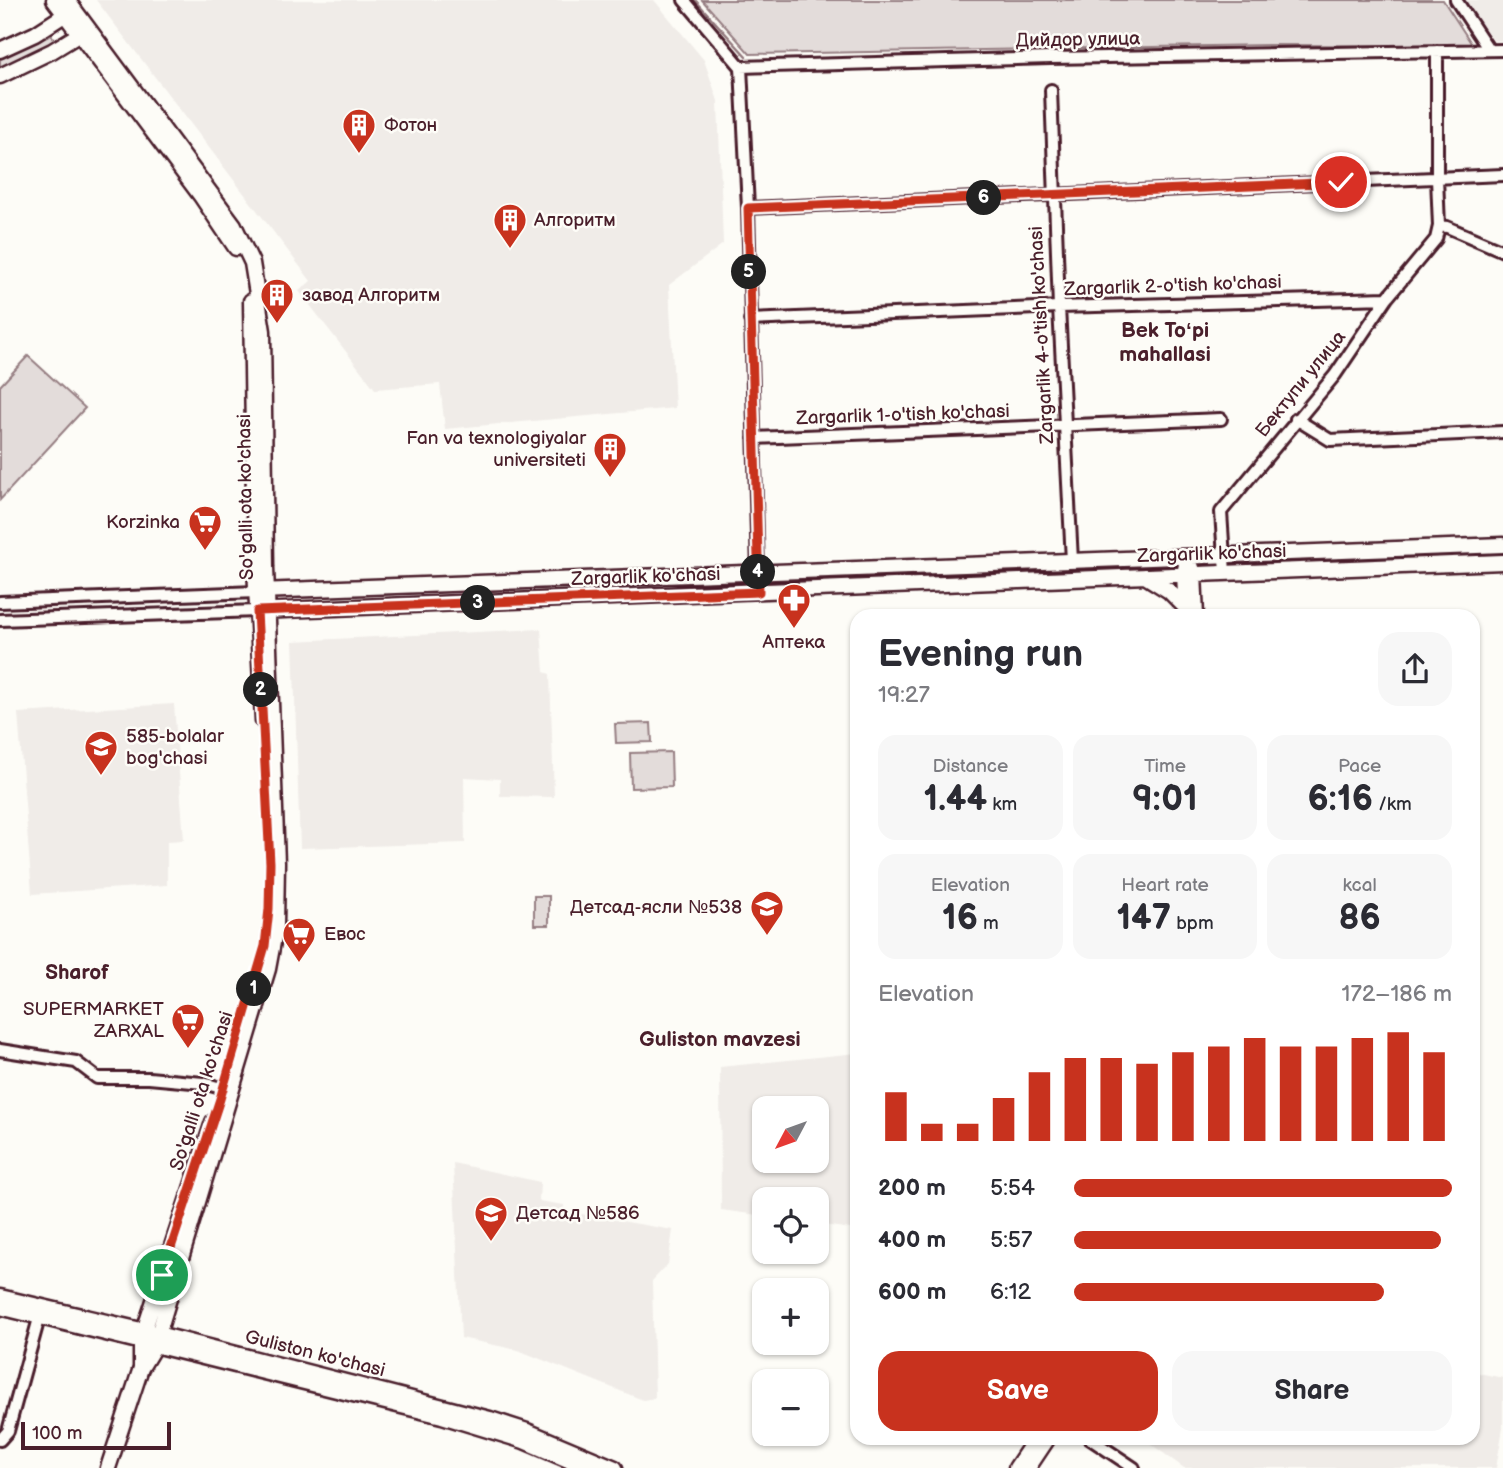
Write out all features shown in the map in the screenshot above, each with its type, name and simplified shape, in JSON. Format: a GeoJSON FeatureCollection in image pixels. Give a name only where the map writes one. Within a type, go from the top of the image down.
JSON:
{"type":"FeatureCollection","features":[{"type":"Feature","properties":{"kind":"main road","name":"So'galli ota ko'chasi"},"geometry":{"type":"LineString","coordinates":[[54,0],[68,8],[222,207],[252,262],[262,331],[261,591],[269,909],[260,967],[228,1090],[108,1468]]}},
{"type":"Feature","properties":{"kind":"main road"},"geometry":{"type":"LineString","coordinates":[[0,50],[49,25],[68,8]]}},
{"type":"Feature","properties":{"kind":"main road"},"geometry":{"type":"LineString","coordinates":[[49,25],[61,33],[61,46]]}},
{"type":"Feature","properties":{"kind":"main road"},"geometry":{"type":"LineString","coordinates":[[0,76],[84,32]]}},
{"type":"Feature","properties":{"kind":"main road","name":"Zargarlik ko'chasi"},"geometry":{"type":"LineString","coordinates":[[261,591],[1503,545]]}},
{"type":"Feature","properties":{"kind":"main road"},"geometry":{"type":"LineString","coordinates":[[1188,557],[1189,609]]}},
{"type":"Feature","properties":{"kind":"main road","name":"Zargarlik 4-o'tish ko'chasi"},"geometry":{"type":"LineString","coordinates":[[1072,561],[1072,579]]}},
{"type":"Feature","properties":{"kind":"main road","name":"Zargarlik ko'chasi"},"geometry":{"type":"LineString","coordinates":[[262,611],[1503,562]]}},
{"type":"Feature","properties":{"kind":"main road"},"geometry":{"type":"LineString","coordinates":[[758,573],[759,592]]}},
{"type":"Feature","properties":{"kind":"main road"},"geometry":{"type":"LineString","coordinates":[[663,576],[665,596]]}},
{"type":"Feature","properties":{"kind":"main road"},"geometry":{"type":"LineString","coordinates":[[1143,576],[1169,591],[1185,609]]}},
{"type":"Feature","properties":{"kind":"main road","name":"Guliston ko'chasi"},"geometry":{"type":"LineString","coordinates":[[0,1297],[41,1312],[490,1419],[527,1431],[615,1468]]}},
{"type":"Feature","properties":{"kind":"main road","name":"Guliston ko'chasi"},"geometry":{"type":"LineString","coordinates":[[0,1307],[41,1312]]}},
{"type":"Feature","properties":{"kind":"main road","name":"Guliston ko'chasi"},"geometry":{"type":"LineString","coordinates":[[149,1338],[485,1428],[524,1441],[587,1468]]}},
{"type":"Feature","properties":{"kind":"main road"},"geometry":{"type":"LineString","coordinates":[[1016,1468],[1031,1445]]}},
{"type":"Feature","properties":{"kind":"main road"},"geometry":{"type":"LineString","coordinates":[[1028,1468],[1043,1445]]}},
{"type":"Feature","properties":{"kind":"street"},"geometry":{"type":"LineString","coordinates":[[684,0],[741,67],[748,208],[758,573]]}},
{"type":"Feature","properties":{"kind":"street"},"geometry":{"type":"LineString","coordinates":[[1456,0],[1489,50]]}},
{"type":"Feature","properties":{"kind":"street","name":"Дийдор улица"},"geometry":{"type":"LineString","coordinates":[[741,67],[1503,50]]}},
{"type":"Feature","properties":{"kind":"street"},"geometry":{"type":"LineString","coordinates":[[1437,51],[1439,226],[1503,251]]}},
{"type":"Feature","properties":{"kind":"street","name":"Zargarlik 4-o'tish ko'chasi"},"geometry":{"type":"LineString","coordinates":[[1051,90],[1072,561]]}},
{"type":"Feature","properties":{"kind":"street"},"geometry":{"type":"LineString","coordinates":[[748,208],[1503,175]]}},
{"type":"Feature","properties":{"kind":"street","name":"Бектупи улица"},"geometry":{"type":"LineString","coordinates":[[1225,573],[1221,512],[1335,375],[1387,298],[1436,239],[1439,226]]}},
{"type":"Feature","properties":{"kind":"street","name":"Zargarlik 2-o'tish ko'chasi"},"geometry":{"type":"LineString","coordinates":[[750,320],[1059,307],[1387,298]]}},
{"type":"Feature","properties":{"kind":"street","name":"Zargarlik 1-o'tish ko'chasi"},"geometry":{"type":"LineString","coordinates":[[754,438],[1221,419]]}},
{"type":"Feature","properties":{"kind":"street"},"geometry":{"type":"LineString","coordinates":[[1296,419],[1330,440],[1503,432]]}},
{"type":"Feature","properties":{"kind":"street","name":"Zargarlik ko'chasi"},"geometry":{"type":"LineString","coordinates":[[0,602],[261,591]]}},
{"type":"Feature","properties":{"kind":"street"},"geometry":{"type":"LineString","coordinates":[[129,597],[130,616]]}},
{"type":"Feature","properties":{"kind":"street","name":"Zargarlik ko'chasi"},"geometry":{"type":"LineString","coordinates":[[0,620],[262,611]]}},
{"type":"Feature","properties":{"kind":"street"},"geometry":{"type":"LineString","coordinates":[[0,1050],[76,1062],[97,1078],[149,1078],[206,1083],[228,1090]]}},
{"type":"Feature","properties":{"kind":"street"},"geometry":{"type":"LineString","coordinates":[[0,1440],[8,1431],[41,1312]]}},
{"type":"Feature","properties":{"kind":"street"},"geometry":{"type":"LineString","coordinates":[[1100,1445],[1134,1468]]}},
{"type":"Feature","properties":{"kind":"shaded area"},"geometry":{"type":"Polygon","coordinates":[[[96,0],[654,0],[704,60],[718,101],[723,244],[669,285],[675,408],[445,429],[440,384],[375,389],[299,291],[311,281],[96,0]]]}},
{"type":"Feature","properties":{"kind":"shaded area"},"geometry":{"type":"Polygon","coordinates":[[[702,0],[1443,0],[1473,46],[1269,45],[750,54],[702,0]]]}},
{"type":"Feature","properties":{"kind":"shaded area"},"geometry":{"type":"Polygon","coordinates":[[[1464,0],[1503,0],[1503,41],[1494,41],[1464,0]]]}},
{"type":"Feature","properties":{"kind":"shaded area"},"geometry":{"type":"Polygon","coordinates":[[[51,35],[56,41],[0,71],[0,59],[51,35]]]}},
{"type":"Feature","properties":{"kind":"shaded area"},"geometry":{"type":"Polygon","coordinates":[[[28,356],[85,408],[0,500],[0,386],[28,356]]]}},
{"type":"Feature","properties":{"kind":"shaded area"},"geometry":{"type":"Polygon","coordinates":[[[541,629],[544,672],[550,674],[554,797],[500,796],[500,779],[464,777],[465,843],[300,848],[293,641],[541,629]]]}},
{"type":"Feature","properties":{"kind":"shaded area","name":"585-bolalar bog'chasi"},"geometry":{"type":"Polygon","coordinates":[[[174,704],[184,840],[167,841],[167,885],[32,894],[18,713],[174,704]]]}},
{"type":"Feature","properties":{"kind":"shaded area"},"geometry":{"type":"Polygon","coordinates":[[[651,723],[652,742],[616,743],[615,724],[651,723]]]}},
{"type":"Feature","properties":{"kind":"shaded area"},"geometry":{"type":"Polygon","coordinates":[[[671,752],[672,787],[631,788],[630,753],[671,752]]]}},
{"type":"Feature","properties":{"kind":"shaded area"},"geometry":{"type":"Polygon","coordinates":[[[534,896],[549,896],[549,925],[534,925],[534,896]]]}},
{"type":"Feature","properties":{"kind":"shaded area"},"geometry":{"type":"Polygon","coordinates":[[[850,1054],[850,1229],[829,1226],[829,1187],[752,1187],[752,1214],[721,1210],[720,1067],[850,1054]]]}},
{"type":"Feature","properties":{"kind":"shaded area"},"geometry":{"type":"Polygon","coordinates":[[[453,1163],[540,1182],[539,1201],[564,1205],[564,1211],[673,1230],[668,1264],[652,1281],[655,1398],[643,1400],[518,1350],[461,1338],[453,1163]]]}},
{"type":"Feature","properties":{"kind":"shaded area"},"geometry":{"type":"Polygon","coordinates":[[[1480,1373],[1503,1378],[1503,1428],[1496,1468],[1184,1468],[1152,1445],[1480,1445],[1480,1373]]]}},
{"type":"Feature","properties":{"kind":"waterway"},"geometry":{"type":"LineString","coordinates":[[695,0],[746,56]]}},
{"type":"Feature","properties":{"kind":"place","name":"Фотон"},"geometry":{"type":"Point","coordinates":[359,155]}},
{"type":"Feature","properties":{"kind":"place","name":"Алгоритм"},"geometry":{"type":"Point","coordinates":[510,250]}},
{"type":"Feature","properties":{"kind":"place","name":"завод Алгоритм"},"geometry":{"type":"Point","coordinates":[277,325]}},
{"type":"Feature","properties":{"kind":"place","name":"Fan va texnologiyalar universiteti"},"geometry":{"type":"Point","coordinates":[610,479]}},
{"type":"Feature","properties":{"kind":"place","name":"Korzinka"},"geometry":{"type":"Point","coordinates":[205,552]}},
{"type":"Feature","properties":{"kind":"place","name":"Аптека"},"geometry":{"type":"Point","coordinates":[794,630]}},
{"type":"Feature","properties":{"kind":"place","name":"585-bolalar bog'chasi"},"geometry":{"type":"Point","coordinates":[101,777]}},
{"type":"Feature","properties":{"kind":"place","name":"Детсад-ясли №538"},"geometry":{"type":"Point","coordinates":[767,937]}},
{"type":"Feature","properties":{"kind":"place","name":"Евос"},"geometry":{"type":"Point","coordinates":[299,964]}},
{"type":"Feature","properties":{"kind":"place","name":"SUPERMARKET ZARXAL"},"geometry":{"type":"Point","coordinates":[188,1050]}},
{"type":"Feature","properties":{"kind":"place","name":"Детсад №586"},"geometry":{"type":"Point","coordinates":[491,1243]}},
{"type":"Feature","properties":{"kind":"district","name":"Bek Toʻpi mahallasi"},"geometry":{"type":"Point","coordinates":[1165,342]}},
{"type":"Feature","properties":{"kind":"district","name":"Sharof"},"geometry":{"type":"Point","coordinates":[77,972]}},
{"type":"Feature","properties":{"kind":"district","name":"Guliston mavzesi"},"geometry":{"type":"Point","coordinates":[720,1039]}},
{"type":"Feature","properties":{"kind":"route"},"geometry":{"type":"LineString","coordinates":[[162,1275],[220,1099],[265,946],[270,863],[257,611],[759,592],[748,208],[1341,182]]}}]}
